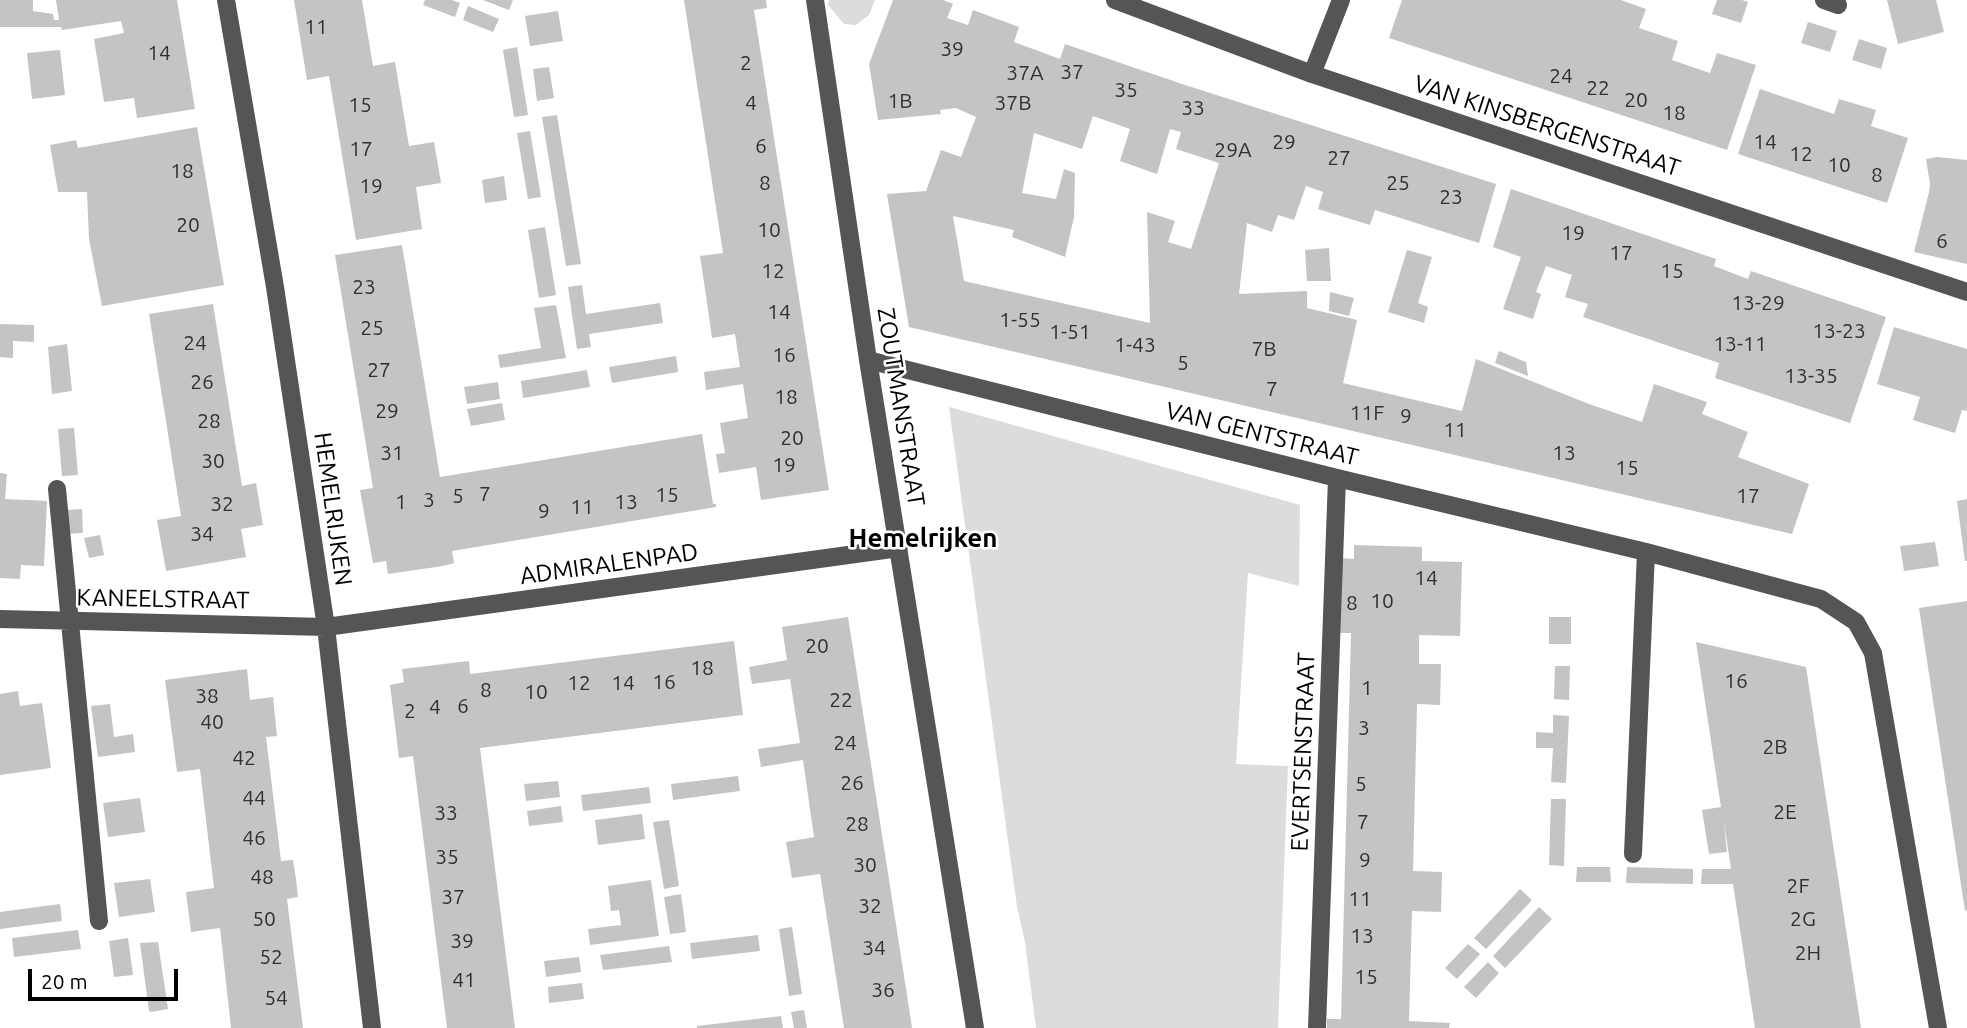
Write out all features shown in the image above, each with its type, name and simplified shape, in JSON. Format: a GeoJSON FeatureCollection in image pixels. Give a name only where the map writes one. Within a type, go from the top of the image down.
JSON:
{"type":"FeatureCollection","features":[{"type":"Feature","properties":{"kind":"street","name":"HEMELRIJKEN"},"geometry":{"type":"LineString","coordinates":[[226,0],[275,287],[326,627],[372,1028]]}},
{"type":"Feature","properties":{"kind":"street","name":"ZOUTMANSTRAAT"},"geometry":{"type":"LineString","coordinates":[[815,0],[868,360],[975,1028]]}},
{"type":"Feature","properties":{"kind":"street","name":"VAN KINSBERGENSTRAAT"},"geometry":{"type":"LineString","coordinates":[[1115,0],[1312,74],[1967,292]]}},
{"type":"Feature","properties":{"kind":"street"},"geometry":{"type":"LineString","coordinates":[[1312,74],[1341,0]]}},
{"type":"Feature","properties":{"kind":"street","name":"VAN GENTSTRAAT"},"geometry":{"type":"LineString","coordinates":[[868,360],[1337,478],[1646,552],[1821,599],[1856,622],[1873,653],[1938,1028]]}},
{"type":"Feature","properties":{"kind":"street","name":"EVERTSENSTRAAT"},"geometry":{"type":"LineString","coordinates":[[1317,1028],[1337,478]]}},
{"type":"Feature","properties":{"kind":"street"},"geometry":{"type":"LineString","coordinates":[[57,489],[99,921]]}},
{"type":"Feature","properties":{"kind":"street","name":"ADMIRALENPAD"},"geometry":{"type":"LineString","coordinates":[[326,627],[899,548]]}},
{"type":"Feature","properties":{"kind":"street"},"geometry":{"type":"LineString","coordinates":[[1633,853],[1646,552]]}},
{"type":"Feature","properties":{"kind":"street","name":"KANEELSTRAAT"},"geometry":{"type":"LineString","coordinates":[[0,619],[326,627]]}},
{"type":"Feature","properties":{"kind":"shaded area"},"geometry":{"type":"Polygon","coordinates":[[[829,0],[875,0],[869,15],[856,25],[844,24],[828,5],[829,0]]]}},
{"type":"Feature","properties":{"kind":"shaded area"},"geometry":{"type":"Polygon","coordinates":[[[949,407],[1300,505],[1299,586],[1248,573],[1236,764],[1288,766],[1278,1028],[1036,1028],[949,407]]]}},
{"type":"Feature","properties":{"kind":"building"},"geometry":{"type":"Polygon","coordinates":[[[0,0],[33,0],[33,11],[53,14],[54,20],[59,20],[56,0],[177,0],[195,109],[137,118],[134,98],[104,102],[94,39],[124,33],[121,21],[62,30],[61,27],[0,27],[0,0]]]}},
{"type":"Feature","properties":{"kind":"building"},"geometry":{"type":"Polygon","coordinates":[[[294,0],[362,0],[373,66],[395,62],[409,146],[434,142],[441,183],[416,187],[422,229],[356,240],[329,76],[307,80],[294,0]]]}},
{"type":"Feature","properties":{"kind":"building"},"geometry":{"type":"Polygon","coordinates":[[[425,0],[452,0],[460,3],[455,17],[423,5],[425,0]]]}},
{"type":"Feature","properties":{"kind":"building"},"geometry":{"type":"Polygon","coordinates":[[[483,0],[513,0],[509,10],[483,0]]]}},
{"type":"Feature","properties":{"kind":"building"},"geometry":{"type":"Polygon","coordinates":[[[684,0],[766,0],[767,8],[754,10],[829,490],[761,500],[756,467],[719,473],[716,454],[725,453],[720,423],[748,418],[743,384],[706,390],[704,372],[740,367],[735,334],[712,338],[700,256],[723,253],[684,0]]]}},
{"type":"Feature","properties":{"kind":"building"},"geometry":{"type":"Polygon","coordinates":[[[893,0],[943,0],[953,4],[947,18],[968,25],[973,10],[1019,27],[1014,42],[1060,59],[1065,44],[1496,184],[1479,243],[1375,210],[1370,225],[1318,209],[1323,192],[1306,186],[1294,220],[1278,215],[1272,232],[1247,223],[1239,294],[1307,291],[1307,308],[1357,320],[1343,383],[1462,411],[1476,359],[1642,422],[1654,384],[1707,402],[1702,414],[1748,432],[1738,457],[1809,484],[1792,534],[909,327],[887,194],[926,191],[941,150],[961,157],[976,117],[956,108],[940,110],[941,114],[878,120],[869,64],[893,0]],[[1093,116],[1082,149],[1034,133],[1022,193],[1056,199],[1064,169],[1075,173],[1074,217],[1065,257],[1012,237],[1014,230],[953,216],[964,281],[1150,323],[1147,212],[1175,221],[1168,242],[1191,249],[1219,163],[1176,149],[1181,132],[1170,129],[1157,174],[1120,161],[1130,129],[1093,116]]]}},
{"type":"Feature","properties":{"kind":"building"},"geometry":{"type":"Polygon","coordinates":[[[1402,0],[1621,0],[1646,9],[1639,28],[1678,41],[1672,60],[1710,73],[1717,53],[1756,65],[1727,150],[1389,38],[1402,0]]]}},
{"type":"Feature","properties":{"kind":"building"},"geometry":{"type":"Polygon","coordinates":[[[1717,0],[1748,2],[1741,23],[1712,14],[1717,0]]]}},
{"type":"Feature","properties":{"kind":"building"},"geometry":{"type":"Polygon","coordinates":[[[1887,0],[1936,0],[1944,32],[1898,44],[1887,0]]]}},
{"type":"Feature","properties":{"kind":"building"},"geometry":{"type":"Polygon","coordinates":[[[468,6],[499,19],[493,32],[463,20],[468,6]]]}},
{"type":"Feature","properties":{"kind":"building"},"geometry":{"type":"Polygon","coordinates":[[[558,11],[563,41],[530,46],[525,16],[558,11]]]}},
{"type":"Feature","properties":{"kind":"building"},"geometry":{"type":"Polygon","coordinates":[[[1808,22],[1837,31],[1830,52],[1801,43],[1808,22]]]}},
{"type":"Feature","properties":{"kind":"building"},"geometry":{"type":"Polygon","coordinates":[[[1859,39],[1887,48],[1881,69],[1852,60],[1859,39]]]}},
{"type":"Feature","properties":{"kind":"building"},"geometry":{"type":"Polygon","coordinates":[[[517,47],[528,115],[514,117],[503,50],[517,47]]]}},
{"type":"Feature","properties":{"kind":"building"},"geometry":{"type":"Polygon","coordinates":[[[60,50],[65,95],[32,99],[27,53],[60,50]]]}},
{"type":"Feature","properties":{"kind":"building"},"geometry":{"type":"Polygon","coordinates":[[[549,67],[554,98],[537,101],[533,69],[549,67]]]}},
{"type":"Feature","properties":{"kind":"building"},"geometry":{"type":"Polygon","coordinates":[[[1760,89],[1834,114],[1839,99],[1876,110],[1871,126],[1908,138],[1887,203],[1738,154],[1760,89]]]}},
{"type":"Feature","properties":{"kind":"building"},"geometry":{"type":"Polygon","coordinates":[[[557,115],[581,264],[566,266],[542,117],[557,115]]]}},
{"type":"Feature","properties":{"kind":"building"},"geometry":{"type":"Polygon","coordinates":[[[197,127],[224,285],[102,306],[89,239],[87,192],[58,192],[50,145],[76,140],[78,148],[197,127]]]}},
{"type":"Feature","properties":{"kind":"building"},"geometry":{"type":"Polygon","coordinates":[[[530,131],[541,197],[528,199],[517,133],[530,131]]]}},
{"type":"Feature","properties":{"kind":"building"},"geometry":{"type":"Polygon","coordinates":[[[1937,157],[1967,160],[1967,264],[1914,252],[1929,192],[1926,159],[1937,157]]]}},
{"type":"Feature","properties":{"kind":"building"},"geometry":{"type":"Polygon","coordinates":[[[504,176],[507,200],[485,203],[482,180],[504,176]]]}},
{"type":"Feature","properties":{"kind":"building"},"geometry":{"type":"Polygon","coordinates":[[[1511,189],[1716,259],[1714,266],[1748,279],[1751,271],[1886,317],[1850,423],[1715,378],[1719,363],[1583,317],[1588,304],[1565,297],[1572,275],[1546,266],[1536,292],[1541,294],[1533,319],[1503,309],[1521,257],[1493,247],[1511,189]]]}},
{"type":"Feature","properties":{"kind":"building"},"geometry":{"type":"Polygon","coordinates":[[[545,227],[556,295],[539,298],[528,230],[545,227]]]}},
{"type":"Feature","properties":{"kind":"building"},"geometry":{"type":"Polygon","coordinates":[[[402,245],[440,477],[702,434],[713,504],[716,504],[716,507],[452,551],[454,563],[443,566],[388,574],[386,561],[373,563],[360,490],[373,488],[335,255],[402,245]]]}},
{"type":"Feature","properties":{"kind":"building"},"geometry":{"type":"Polygon","coordinates":[[[1329,248],[1331,281],[1307,281],[1305,250],[1329,248]]]}},
{"type":"Feature","properties":{"kind":"building"},"geometry":{"type":"Polygon","coordinates":[[[1407,250],[1432,257],[1418,303],[1428,307],[1424,323],[1388,312],[1407,250]]]}},
{"type":"Feature","properties":{"kind":"building"},"geometry":{"type":"Polygon","coordinates":[[[582,285],[586,314],[660,303],[663,323],[589,334],[591,347],[577,349],[568,287],[582,285]]]}},
{"type":"Feature","properties":{"kind":"building"},"geometry":{"type":"Polygon","coordinates":[[[1330,292],[1354,298],[1349,316],[1329,311],[1330,292]]]}},
{"type":"Feature","properties":{"kind":"building"},"geometry":{"type":"Polygon","coordinates":[[[213,304],[242,486],[256,483],[263,525],[241,529],[246,557],[166,571],[157,520],[181,516],[149,314],[213,304]]]}},
{"type":"Feature","properties":{"kind":"building"},"geometry":{"type":"Polygon","coordinates":[[[556,305],[566,358],[500,368],[498,355],[541,348],[534,308],[556,305]]]}},
{"type":"Feature","properties":{"kind":"building"},"geometry":{"type":"Polygon","coordinates":[[[0,324],[34,325],[34,342],[13,341],[13,358],[0,357],[0,324]]]}},
{"type":"Feature","properties":{"kind":"building"},"geometry":{"type":"Polygon","coordinates":[[[1894,327],[1967,349],[1967,411],[1962,410],[1955,433],[1913,420],[1920,397],[1877,384],[1894,327]]]}},
{"type":"Feature","properties":{"kind":"building"},"geometry":{"type":"Polygon","coordinates":[[[67,344],[72,391],[52,394],[48,347],[67,344]]]}},
{"type":"Feature","properties":{"kind":"building"},"geometry":{"type":"Polygon","coordinates":[[[1499,351],[1526,362],[1528,376],[1495,363],[1499,351]]]}},
{"type":"Feature","properties":{"kind":"building"},"geometry":{"type":"Polygon","coordinates":[[[676,356],[678,372],[612,383],[609,367],[676,356]]]}},
{"type":"Feature","properties":{"kind":"building"},"geometry":{"type":"Polygon","coordinates":[[[587,370],[590,387],[523,398],[521,381],[587,370]]]}},
{"type":"Feature","properties":{"kind":"building"},"geometry":{"type":"Polygon","coordinates":[[[498,382],[500,399],[467,404],[464,387],[498,382]]]}},
{"type":"Feature","properties":{"kind":"building"},"geometry":{"type":"Polygon","coordinates":[[[502,403],[505,420],[471,426],[467,409],[502,403]]]}},
{"type":"Feature","properties":{"kind":"building"},"geometry":{"type":"Polygon","coordinates":[[[74,428],[78,475],[62,476],[58,429],[74,428]]]}},
{"type":"Feature","properties":{"kind":"building"},"geometry":{"type":"Polygon","coordinates":[[[0,473],[7,474],[5,499],[47,501],[44,566],[21,565],[20,579],[0,578],[0,473]]]}},
{"type":"Feature","properties":{"kind":"building"},"geometry":{"type":"Polygon","coordinates":[[[1967,499],[1967,561],[1965,561],[1957,501],[1967,499]]]}},
{"type":"Feature","properties":{"kind":"building"},"geometry":{"type":"Polygon","coordinates":[[[82,509],[83,533],[66,534],[65,510],[82,509]]]}},
{"type":"Feature","properties":{"kind":"building"},"geometry":{"type":"Polygon","coordinates":[[[100,535],[104,555],[89,558],[84,538],[100,535]]]}},
{"type":"Feature","properties":{"kind":"building"},"geometry":{"type":"Polygon","coordinates":[[[1935,542],[1939,566],[1904,571],[1900,546],[1935,542]]]}},
{"type":"Feature","properties":{"kind":"building"},"geometry":{"type":"Polygon","coordinates":[[[1354,545],[1422,547],[1422,561],[1462,562],[1460,636],[1419,635],[1419,664],[1441,664],[1440,705],[1417,704],[1413,871],[1442,872],[1441,912],[1412,911],[1409,1021],[1450,1023],[1449,1028],[1327,1028],[1327,1019],[1341,1019],[1351,633],[1338,633],[1340,558],[1354,559],[1354,545]]]}},
{"type":"Feature","properties":{"kind":"building"},"geometry":{"type":"Polygon","coordinates":[[[1967,601],[1967,910],[1965,911],[1919,608],[1967,601]]]}},
{"type":"Feature","properties":{"kind":"building"},"geometry":{"type":"Polygon","coordinates":[[[848,617],[912,1028],[844,1028],[820,874],[792,878],[786,842],[814,837],[803,760],[761,767],[758,749],[800,743],[790,679],[752,684],[749,667],[787,660],[782,627],[848,617]]]}},
{"type":"Feature","properties":{"kind":"building"},"geometry":{"type":"Polygon","coordinates":[[[1549,617],[1571,617],[1571,644],[1549,644],[1549,617]]]}},
{"type":"Feature","properties":{"kind":"building"},"geometry":{"type":"Polygon","coordinates":[[[734,641],[743,715],[480,748],[515,1028],[447,1028],[413,756],[399,758],[390,685],[404,682],[402,669],[469,661],[470,674],[734,641]]]}},
{"type":"Feature","properties":{"kind":"building"},"geometry":{"type":"Polygon","coordinates":[[[1696,642],[1806,667],[1861,1028],[1755,1028],[1733,884],[1701,884],[1702,869],[1731,869],[1724,822],[1727,852],[1709,854],[1702,810],[1721,807],[1696,642]]]}},
{"type":"Feature","properties":{"kind":"building"},"geometry":{"type":"Polygon","coordinates":[[[1555,666],[1570,666],[1569,700],[1554,699],[1555,666]]]}},
{"type":"Feature","properties":{"kind":"building"},"geometry":{"type":"Polygon","coordinates":[[[247,669],[250,700],[273,697],[277,736],[266,737],[281,861],[293,860],[296,879],[298,897],[287,899],[303,1028],[231,1028],[220,928],[191,932],[186,892],[214,888],[200,769],[177,772],[165,680],[247,669]]]}},
{"type":"Feature","properties":{"kind":"building"},"geometry":{"type":"Polygon","coordinates":[[[18,691],[20,706],[42,703],[51,768],[0,775],[0,694],[18,691]]]}},
{"type":"Feature","properties":{"kind":"building"},"geometry":{"type":"Polygon","coordinates":[[[110,704],[114,737],[133,734],[135,752],[98,757],[91,706],[110,704]]]}},
{"type":"Feature","properties":{"kind":"building"},"geometry":{"type":"Polygon","coordinates":[[[1553,715],[1569,716],[1566,783],[1551,782],[1553,748],[1536,748],[1536,732],[1553,733],[1553,715]]]}},
{"type":"Feature","properties":{"kind":"building"},"geometry":{"type":"Polygon","coordinates":[[[738,776],[740,791],[673,800],[671,784],[738,776]]]}},
{"type":"Feature","properties":{"kind":"building"},"geometry":{"type":"Polygon","coordinates":[[[558,781],[560,797],[526,801],[524,784],[558,781]]]}},
{"type":"Feature","properties":{"kind":"building"},"geometry":{"type":"Polygon","coordinates":[[[649,787],[651,803],[583,811],[581,795],[649,787]]]}},
{"type":"Feature","properties":{"kind":"building"},"geometry":{"type":"Polygon","coordinates":[[[140,798],[145,832],[108,837],[103,803],[140,798]]]}},
{"type":"Feature","properties":{"kind":"building"},"geometry":{"type":"Polygon","coordinates":[[[1551,799],[1566,799],[1564,866],[1549,865],[1551,799]]]}},
{"type":"Feature","properties":{"kind":"building"},"geometry":{"type":"Polygon","coordinates":[[[561,806],[563,822],[529,826],[527,811],[561,806]]]}},
{"type":"Feature","properties":{"kind":"building"},"geometry":{"type":"Polygon","coordinates":[[[642,814],[645,839],[598,845],[595,820],[642,814]]]}},
{"type":"Feature","properties":{"kind":"building"},"geometry":{"type":"Polygon","coordinates":[[[669,820],[679,886],[664,889],[653,822],[669,820]]]}},
{"type":"Feature","properties":{"kind":"building"},"geometry":{"type":"Polygon","coordinates":[[[1577,867],[1610,867],[1611,882],[1576,882],[1577,867]]]}},
{"type":"Feature","properties":{"kind":"building"},"geometry":{"type":"Polygon","coordinates":[[[1627,867],[1693,869],[1693,884],[1626,883],[1627,867]]]}},
{"type":"Feature","properties":{"kind":"building"},"geometry":{"type":"Polygon","coordinates":[[[150,879],[155,912],[119,917],[114,883],[150,879]]]}},
{"type":"Feature","properties":{"kind":"building"},"geometry":{"type":"Polygon","coordinates":[[[651,880],[659,936],[590,945],[588,929],[621,925],[619,910],[611,911],[608,886],[651,880]]]}},
{"type":"Feature","properties":{"kind":"building"},"geometry":{"type":"Polygon","coordinates":[[[1520,889],[1532,900],[1486,949],[1474,938],[1520,889]]]}},
{"type":"Feature","properties":{"kind":"building"},"geometry":{"type":"Polygon","coordinates":[[[681,894],[686,932],[670,934],[664,897],[681,894]]]}},
{"type":"Feature","properties":{"kind":"building"},"geometry":{"type":"Polygon","coordinates":[[[60,904],[62,921],[0,929],[0,912],[60,904]]]}},
{"type":"Feature","properties":{"kind":"building"},"geometry":{"type":"Polygon","coordinates":[[[1539,907],[1552,919],[1505,968],[1493,956],[1539,907]]]}},
{"type":"Feature","properties":{"kind":"building"},"geometry":{"type":"Polygon","coordinates":[[[792,927],[802,994],[789,996],[779,929],[792,927]]]}},
{"type":"Feature","properties":{"kind":"building"},"geometry":{"type":"Polygon","coordinates":[[[78,930],[81,949],[14,957],[12,938],[78,930]]]}},
{"type":"Feature","properties":{"kind":"building"},"geometry":{"type":"Polygon","coordinates":[[[758,935],[760,951],[692,959],[690,943],[758,935]]]}},
{"type":"Feature","properties":{"kind":"building"},"geometry":{"type":"Polygon","coordinates":[[[128,938],[133,975],[114,977],[109,941],[128,938]]]}},
{"type":"Feature","properties":{"kind":"building"},"geometry":{"type":"Polygon","coordinates":[[[158,942],[168,1009],[151,1012],[140,943],[158,942]]]}},
{"type":"Feature","properties":{"kind":"building"},"geometry":{"type":"Polygon","coordinates":[[[1468,944],[1480,954],[1457,979],[1445,968],[1468,944]]]}},
{"type":"Feature","properties":{"kind":"building"},"geometry":{"type":"Polygon","coordinates":[[[669,946],[672,962],[603,970],[600,955],[669,946]]]}},
{"type":"Feature","properties":{"kind":"building"},"geometry":{"type":"Polygon","coordinates":[[[579,957],[581,972],[546,977],[544,961],[579,957]]]}},
{"type":"Feature","properties":{"kind":"building"},"geometry":{"type":"Polygon","coordinates":[[[1488,962],[1499,973],[1476,998],[1464,987],[1488,962]]]}},
{"type":"Feature","properties":{"kind":"building"},"geometry":{"type":"Polygon","coordinates":[[[582,983],[584,999],[549,1003],[548,987],[582,983]]]}},
{"type":"Feature","properties":{"kind":"building"},"geometry":{"type":"Polygon","coordinates":[[[804,1010],[807,1028],[794,1028],[791,1012],[804,1010]]]}},
{"type":"Feature","properties":{"kind":"building"},"geometry":{"type":"Polygon","coordinates":[[[781,1016],[783,1028],[697,1028],[697,1026],[781,1016]]]}},
{"type":"Feature","properties":{"kind":"district","name":"Hemelrijken"},"geometry":{"type":"Point","coordinates":[923,538]}}]}
